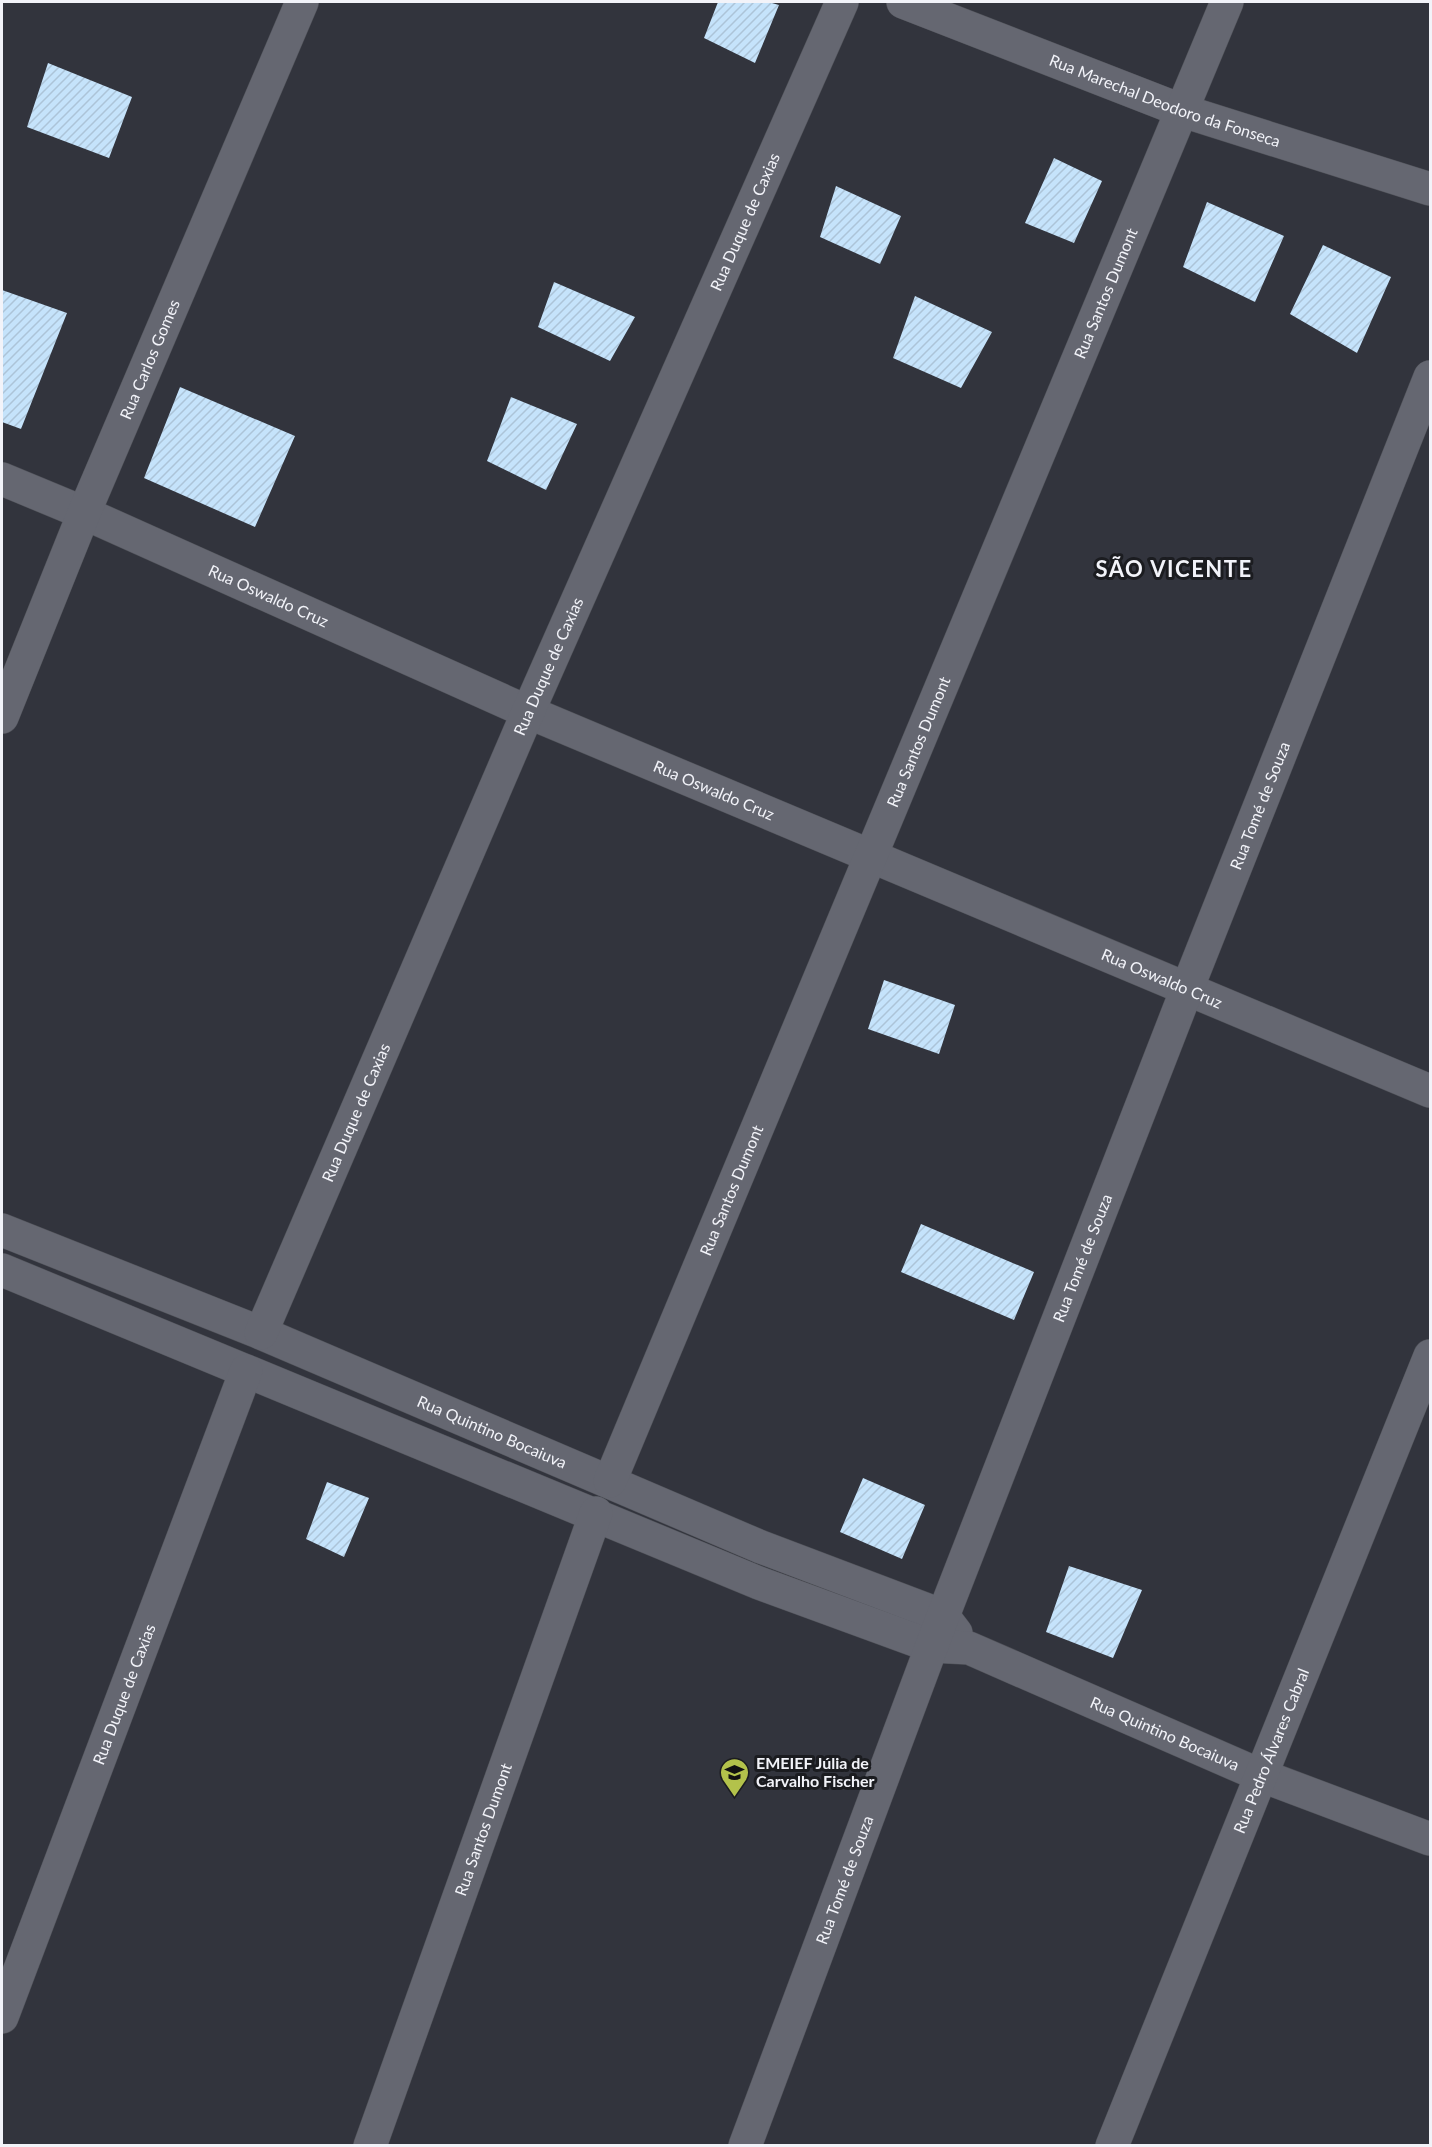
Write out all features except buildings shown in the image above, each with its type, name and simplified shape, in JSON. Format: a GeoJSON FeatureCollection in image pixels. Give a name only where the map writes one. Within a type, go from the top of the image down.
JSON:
{"type":"FeatureCollection","features":[{"type":"Feature","properties":{"kind":"street","name":"Rua Carlos Gomes"},"geometry":{"type":"LineString","coordinates":[[2,717],[84,513],[302,2]]}},
{"type":"Feature","properties":{"kind":"street","name":"Rua Duque de Caxias"},"geometry":{"type":"LineString","coordinates":[[261,1333],[528,712],[842,2]]}},
{"type":"Feature","properties":{"kind":"street","name":"Rua Marechal Deodoro da Fonseca"},"geometry":{"type":"LineString","coordinates":[[903,2],[1183,111],[1431,189]]}},
{"type":"Feature","properties":{"kind":"street","name":"Rua Santos Dumont"},"geometry":{"type":"LineString","coordinates":[[610,1481],[1227,2]]}},
{"type":"Feature","properties":{"kind":"street","name":"Rua Tomé de Souza"},"geometry":{"type":"LineString","coordinates":[[745,2145],[937,1631],[1187,989],[1431,377]]}},
{"type":"Feature","properties":{"kind":"street","name":"Rua Oswaldo Cruz"},"geometry":{"type":"LineString","coordinates":[[2,479],[84,513],[528,712],[1431,1091]]}},
{"type":"Feature","properties":{"kind":"street","name":"Rua Quintino Bocaiuva"},"geometry":{"type":"LineString","coordinates":[[2,1230],[261,1333],[610,1481],[761,1547],[969,1648],[1260,1775],[1431,1839]]}},
{"type":"Feature","properties":{"kind":"street","name":"Rua Quintino Bocaiuva"},"geometry":{"type":"LineString","coordinates":[[2,1269],[596,1513],[759,1583],[937,1631]]}},
{"type":"Feature","properties":{"kind":"street","name":"Rua Pedro Álvares Cabral"},"geometry":{"type":"LineString","coordinates":[[1112,2145],[1431,1356]]}},
{"type":"Feature","properties":{"kind":"street","name":"Rua Duque de Caxias"},"geometry":{"type":"LineString","coordinates":[[2,2017],[246,1371]]}},
{"type":"Feature","properties":{"kind":"street","name":"Rua Santos Dumont"},"geometry":{"type":"LineString","coordinates":[[370,2145],[596,1513]]}},
{"type":"Feature","properties":{"kind":"place","name":"EMEIEF Júlia de Carvalho Fischer"},"geometry":{"type":"Point","coordinates":[735,1798]}},
{"type":"Feature","properties":{"kind":"district","name":"SÃO VICENTE"},"geometry":{"type":"Point","coordinates":[1174,569]}}]}
